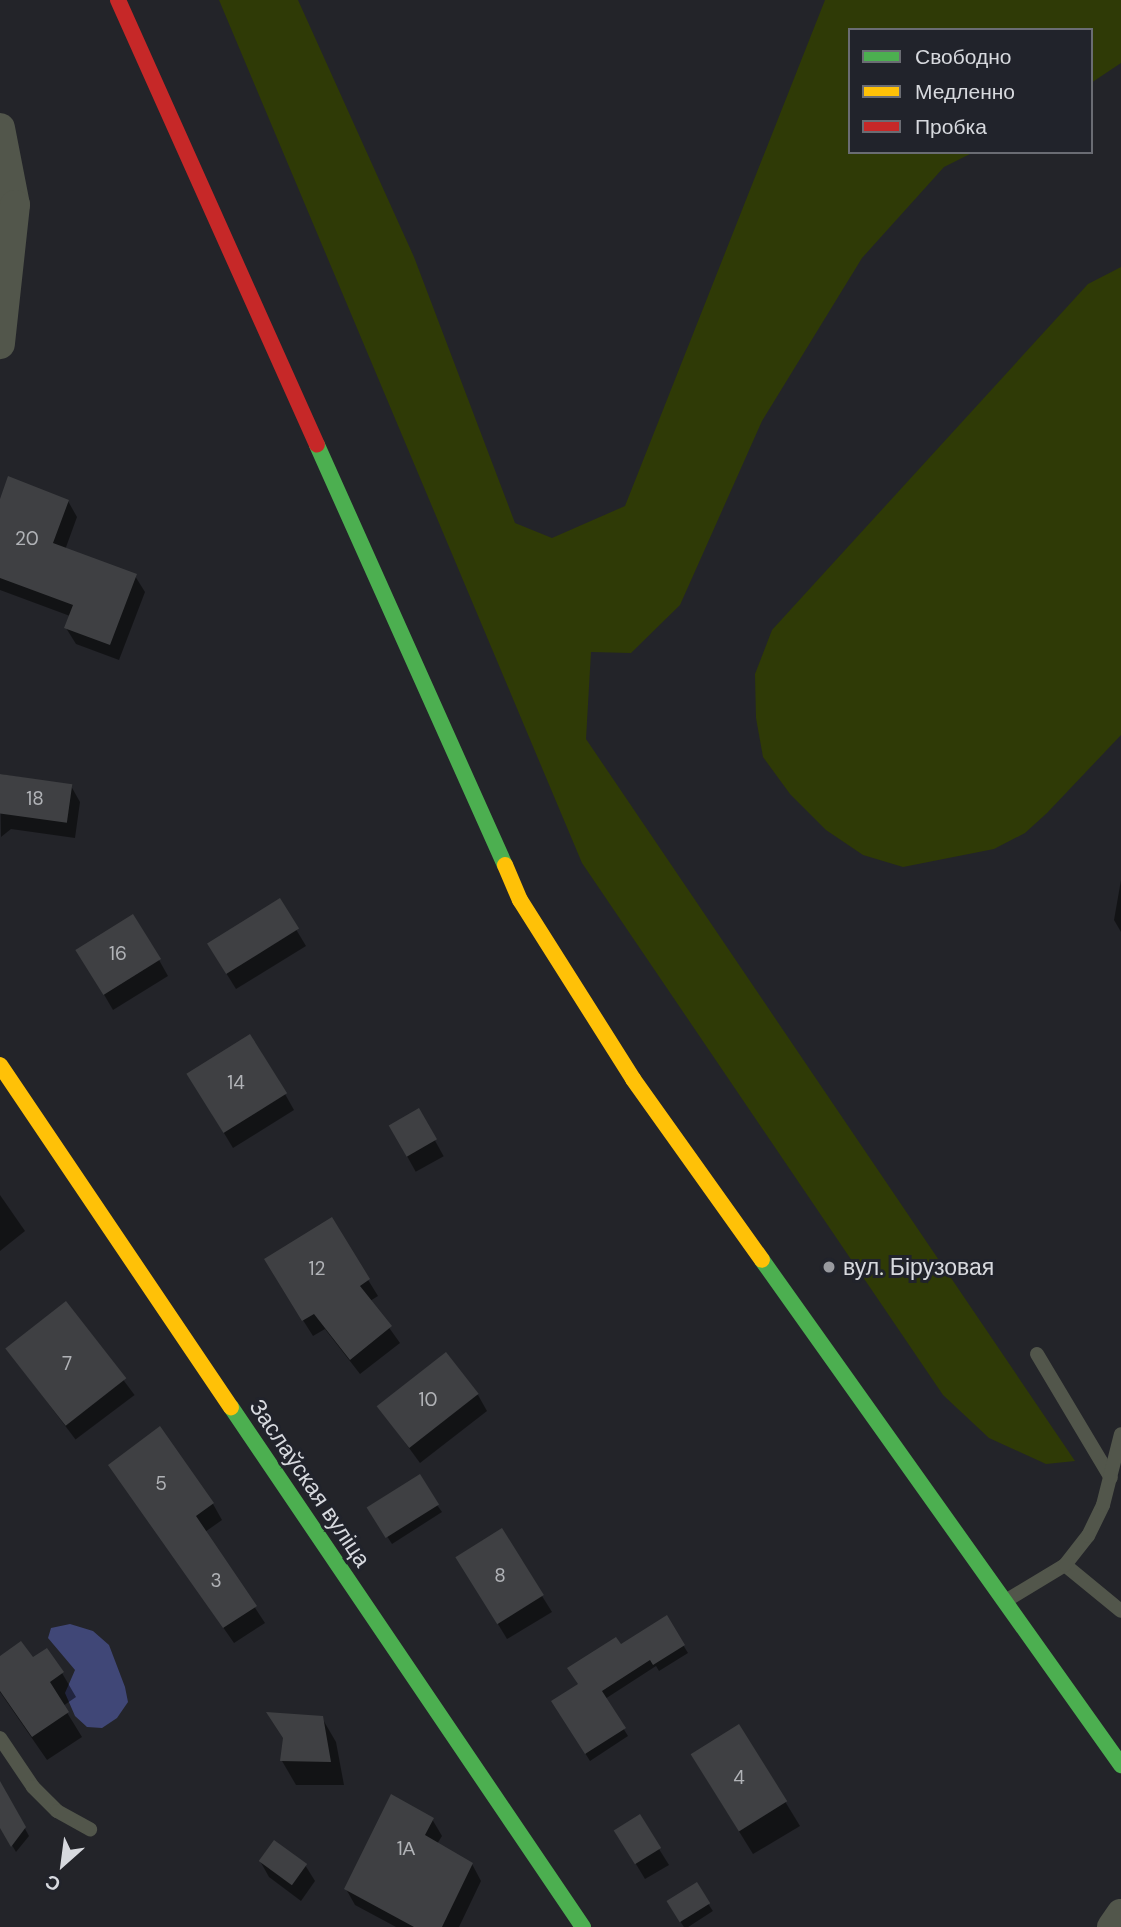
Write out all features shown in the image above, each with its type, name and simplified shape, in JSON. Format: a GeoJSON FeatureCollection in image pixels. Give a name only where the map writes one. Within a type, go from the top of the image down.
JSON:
{"type":"FeatureCollection","features":[{"type":"Feature","properties":{"kind":"main road"},"geometry":{"type":"LineString","coordinates":[[118,0],[520,900],[633,1079],[1121,1765]]}},
{"type":"Feature","properties":{"kind":"main road","name":"Заслаўская вуліца"},"geometry":{"type":"LineString","coordinates":[[0,1065],[583,1927]]}},
{"type":"Feature","properties":{"kind":"street"},"geometry":{"type":"LineString","coordinates":[[0,128],[15,205],[0,344]]}},
{"type":"Feature","properties":{"kind":"street"},"geometry":{"type":"LineString","coordinates":[[1112,1927],[1121,1914]]}},
{"type":"Feature","properties":{"kind":"lane"},"geometry":{"type":"LineString","coordinates":[[1037,1354],[1111,1478]]}},
{"type":"Feature","properties":{"kind":"lane"},"geometry":{"type":"LineString","coordinates":[[1003,1602],[1065,1565],[1088,1536],[1111,1478],[1121,1434]]}},
{"type":"Feature","properties":{"kind":"lane"},"geometry":{"type":"LineString","coordinates":[[1065,1565],[1121,1611]]}},
{"type":"Feature","properties":{"kind":"lane"},"geometry":{"type":"LineString","coordinates":[[0,1738],[33,1787],[57,1811],[90,1829]]}},
{"type":"Feature","properties":{"kind":"green space"},"geometry":{"type":"Polygon","coordinates":[[[219,0],[298,0],[414,257],[515,523],[552,538],[625,506],[825,0],[1121,0],[1121,63],[1093,82],[1093,28],[848,28],[848,154],[970,154],[944,167],[862,258],[762,421],[680,605],[631,653],[591,652],[586,739],[1075,1461],[1046,1464],[989,1438],[943,1395],[582,863],[219,0]]]}},
{"type":"Feature","properties":{"kind":"green space"},"geometry":{"type":"Polygon","coordinates":[[[1121,267],[1121,735],[1025,833],[994,849],[903,867],[863,855],[826,830],[790,794],[763,757],[756,718],[755,674],[772,630],[1088,284],[1121,267]]]}},
{"type":"Feature","properties":{"kind":"water"},"geometry":{"type":"Polygon","coordinates":[[[70,1624],[93,1631],[109,1645],[125,1687],[128,1702],[117,1718],[102,1728],[87,1727],[75,1716],[65,1693],[75,1670],[48,1638],[51,1628],[70,1624]]]}},
{"type":"Feature","properties":{"kind":"building"},"geometry":{"type":"Polygon","coordinates":[[[8,476],[69,500],[53,543],[137,574],[110,645],[64,628],[73,605],[0,578],[0,499],[8,476]]]}},
{"type":"Feature","properties":{"kind":"building"},"geometry":{"type":"Polygon","coordinates":[[[0,774],[72,784],[67,823],[0,813],[0,774]]]}},
{"type":"Feature","properties":{"kind":"building"},"geometry":{"type":"Polygon","coordinates":[[[280,898],[299,929],[226,974],[207,944],[280,898]]]}},
{"type":"Feature","properties":{"kind":"building"},"geometry":{"type":"Polygon","coordinates":[[[133,914],[161,959],[103,995],[75,950],[133,914]]]}},
{"type":"Feature","properties":{"kind":"building"},"geometry":{"type":"Polygon","coordinates":[[[250,1034],[287,1093],[223,1133],[186,1074],[250,1034]]]}},
{"type":"Feature","properties":{"kind":"building"},"geometry":{"type":"Polygon","coordinates":[[[419,1108],[437,1139],[407,1157],[389,1126],[419,1108]]]}},
{"type":"Feature","properties":{"kind":"building"},"geometry":{"type":"Polygon","coordinates":[[[332,1217],[370,1279],[360,1286],[392,1326],[350,1360],[314,1314],[302,1321],[264,1259],[332,1217]]]}},
{"type":"Feature","properties":{"kind":"building"},"geometry":{"type":"Polygon","coordinates":[[[66,1301],[126,1378],[66,1426],[5,1348],[66,1301]]]}},
{"type":"Feature","properties":{"kind":"building"},"geometry":{"type":"Polygon","coordinates":[[[446,1352],[479,1394],[409,1448],[377,1406],[446,1352]]]}},
{"type":"Feature","properties":{"kind":"building"},"geometry":{"type":"Polygon","coordinates":[[[160,1426],[214,1503],[196,1516],[257,1606],[223,1628],[108,1465],[160,1426]]]}},
{"type":"Feature","properties":{"kind":"building"},"geometry":{"type":"Polygon","coordinates":[[[420,1474],[439,1505],[386,1538],[367,1507],[420,1474]]]}},
{"type":"Feature","properties":{"kind":"building"},"geometry":{"type":"Polygon","coordinates":[[[502,1528],[544,1595],[497,1624],[455,1557],[502,1528]]]}},
{"type":"Feature","properties":{"kind":"building"},"geometry":{"type":"Polygon","coordinates":[[[667,1615],[685,1645],[653,1665],[650,1660],[602,1691],[626,1728],[585,1754],[551,1701],[578,1684],[567,1668],[616,1637],[621,1644],[667,1615]]]}},
{"type":"Feature","properties":{"kind":"building"},"geometry":{"type":"Polygon","coordinates":[[[21,1641],[33,1657],[47,1648],[64,1672],[50,1682],[69,1712],[32,1737],[0,1691],[0,1656],[21,1641]]]}},
{"type":"Feature","properties":{"kind":"building"},"geometry":{"type":"Polygon","coordinates":[[[266,1712],[323,1716],[331,1762],[280,1761],[283,1738],[266,1712]]]}},
{"type":"Feature","properties":{"kind":"building"},"geometry":{"type":"Polygon","coordinates":[[[739,1724],[787,1801],[739,1831],[691,1754],[739,1724]]]}},
{"type":"Feature","properties":{"kind":"building"},"geometry":{"type":"Polygon","coordinates":[[[0,1781],[26,1827],[11,1847],[0,1828],[0,1781]]]}},
{"type":"Feature","properties":{"kind":"building"},"geometry":{"type":"Polygon","coordinates":[[[391,1794],[434,1818],[425,1835],[473,1863],[442,1927],[414,1927],[344,1889],[391,1794]]]}},
{"type":"Feature","properties":{"kind":"building"},"geometry":{"type":"Polygon","coordinates":[[[640,1814],[661,1848],[635,1864],[614,1830],[640,1814]]]}},
{"type":"Feature","properties":{"kind":"building"},"geometry":{"type":"Polygon","coordinates":[[[274,1840],[307,1864],[292,1885],[259,1861],[274,1840]]]}},
{"type":"Feature","properties":{"kind":"building"},"geometry":{"type":"Polygon","coordinates":[[[697,1882],[710,1903],[680,1922],[666,1901],[697,1882]]]}},
{"type":"Feature","properties":{"kind":"traffic: fast"},"geometry":{"type":"LineString","coordinates":[[317,445],[505,865]]}},
{"type":"Feature","properties":{"kind":"traffic: fast"},"geometry":{"type":"LineString","coordinates":[[762,1260],[1121,1765]]}},
{"type":"Feature","properties":{"kind":"traffic: fast"},"geometry":{"type":"LineString","coordinates":[[231,1407],[583,1927]]}},
{"type":"Feature","properties":{"kind":"traffic: slow"},"geometry":{"type":"LineString","coordinates":[[505,865],[520,900],[633,1079],[762,1260]]}},
{"type":"Feature","properties":{"kind":"traffic: slow"},"geometry":{"type":"LineString","coordinates":[[0,1065],[231,1407]]}},
{"type":"Feature","properties":{"kind":"traffic: jam"},"geometry":{"type":"LineString","coordinates":[[118,0],[317,445]]}},
{"type":"Feature","properties":{"kind":"place","name":"вул. Бірузовая"},"geometry":{"type":"Point","coordinates":[829,1267]}}]}
